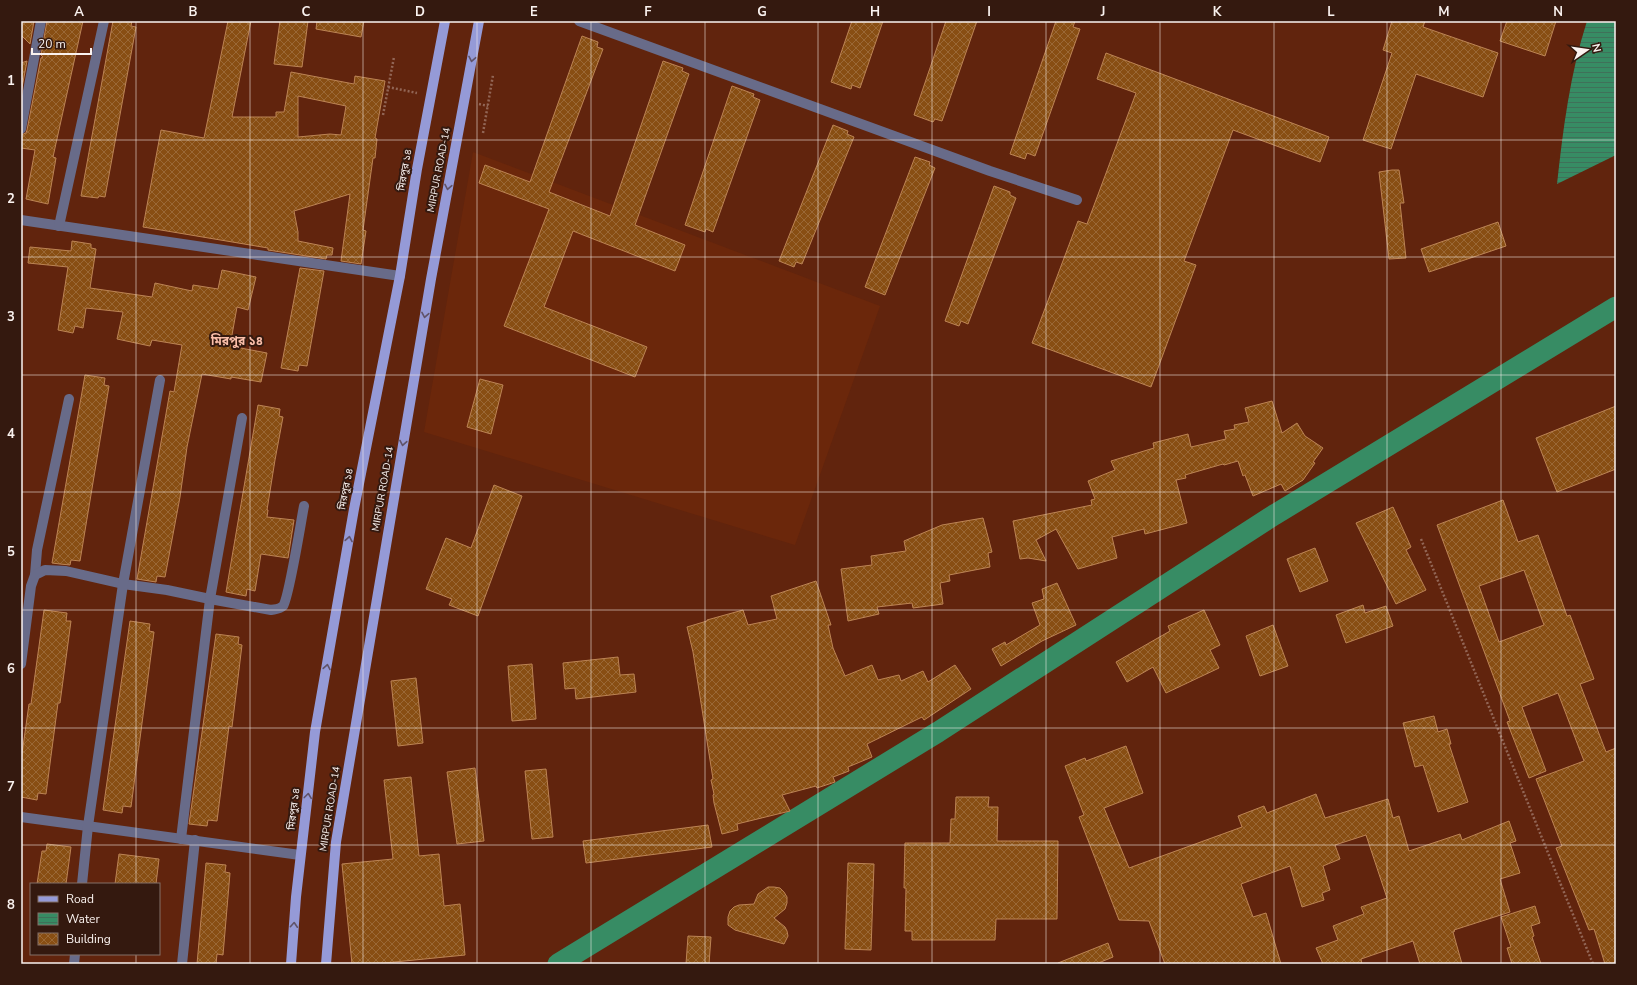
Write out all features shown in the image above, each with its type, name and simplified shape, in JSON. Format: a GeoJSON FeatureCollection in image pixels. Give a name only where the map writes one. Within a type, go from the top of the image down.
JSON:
{"type":"FeatureCollection","features":[{"type":"Feature","properties":{"kind":"main road","name":"মিরপুর ১৪"},"geometry":{"type":"LineString","coordinates":[[291,964],[300,855],[317,724],[354,509],[400,276],[417,169],[445,21]]}},
{"type":"Feature","properties":{"kind":"main road","name":"MIRPUR ROAD-14"},"geometry":{"type":"LineString","coordinates":[[326,964],[336,842],[431,279],[479,21]]}},
{"type":"Feature","properties":{"kind":"street"},"geometry":{"type":"LineString","coordinates":[[21,126],[41,21]]}},
{"type":"Feature","properties":{"kind":"street"},"geometry":{"type":"LineString","coordinates":[[59,226],[104,21]]}},
{"type":"Feature","properties":{"kind":"street"},"geometry":{"type":"LineString","coordinates":[[579,21],[990,171],[1077,200]]}},
{"type":"Feature","properties":{"kind":"street"},"geometry":{"type":"LineString","coordinates":[[21,220],[400,276]]}},
{"type":"Feature","properties":{"kind":"street"},"geometry":{"type":"LineString","coordinates":[[82,883],[88,826],[123,584],[160,380]]}},
{"type":"Feature","properties":{"kind":"street"},"geometry":{"type":"LineString","coordinates":[[21,664],[31,586],[35,575],[37,550],[69,399]]}},
{"type":"Feature","properties":{"kind":"street"},"geometry":{"type":"LineString","coordinates":[[181,839],[210,599],[242,418]]}},
{"type":"Feature","properties":{"kind":"street"},"geometry":{"type":"LineString","coordinates":[[35,575],[45,570],[66,571],[123,584],[167,590],[271,610],[278,609],[284,605],[304,506]]}},
{"type":"Feature","properties":{"kind":"street"},"geometry":{"type":"LineString","coordinates":[[21,817],[300,855]]}},
{"type":"Feature","properties":{"kind":"street"},"geometry":{"type":"LineString","coordinates":[[182,964],[195,840]]}},
{"type":"Feature","properties":{"kind":"path"},"geometry":{"type":"LineString","coordinates":[[383,115],[394,57]]}},
{"type":"Feature","properties":{"kind":"path"},"geometry":{"type":"LineString","coordinates":[[483,132],[494,75]]}},
{"type":"Feature","properties":{"kind":"path"},"geometry":{"type":"LineString","coordinates":[[1421,539],[1593,964]]}},
{"type":"Feature","properties":{"kind":"shaded area"},"geometry":{"type":"Polygon","coordinates":[[[473,152],[880,306],[795,545],[424,432],[473,152]],[[485,166],[479,183],[534,203],[540,186],[485,166]],[[555,194],[505,326],[635,377],[647,347],[544,307],[573,231],[675,271],[685,245],[555,194]],[[480,379],[467,427],[491,434],[503,385],[480,379]]]}},
{"type":"Feature","properties":{"kind":"water"},"geometry":{"type":"Polygon","coordinates":[[[1587,21],[1616,21],[1616,155],[1557,184],[1572,81],[1587,21]]]}},
{"type":"Feature","properties":{"kind":"building"},"geometry":{"type":"Polygon","coordinates":[[[21,21],[34,21],[30,44],[21,35],[21,21]]]}},
{"type":"Feature","properties":{"kind":"building"},"geometry":{"type":"Polygon","coordinates":[[[47,21],[83,21],[53,157],[56,158],[48,204],[26,199],[35,150],[21,148],[21,135],[26,133],[27,130],[41,58],[43,57],[41,55],[47,21]]]}},
{"type":"Feature","properties":{"kind":"building"},"geometry":{"type":"Polygon","coordinates":[[[113,21],[132,21],[131,26],[136,27],[105,197],[99,196],[98,198],[81,196],[113,21]]]}},
{"type":"Feature","properties":{"kind":"building"},"geometry":{"type":"Polygon","coordinates":[[[228,21],[251,21],[232,117],[276,117],[276,112],[284,112],[291,72],[354,84],[355,76],[385,81],[375,138],[377,139],[375,158],[373,158],[363,230],[366,231],[361,264],[341,261],[350,194],[294,211],[298,241],[333,248],[332,255],[327,255],[326,259],[143,227],[161,130],[204,138],[228,21]],[[298,96],[298,137],[330,134],[341,135],[346,106],[298,96]]]}},
{"type":"Feature","properties":{"kind":"building"},"geometry":{"type":"Polygon","coordinates":[[[280,21],[308,21],[302,67],[274,64],[280,21]]]}},
{"type":"Feature","properties":{"kind":"building"},"geometry":{"type":"Polygon","coordinates":[[[317,21],[364,21],[361,37],[316,29],[317,21]]]}},
{"type":"Feature","properties":{"kind":"building"},"geometry":{"type":"Polygon","coordinates":[[[852,21],[883,21],[860,88],[852,85],[851,89],[831,82],[852,21]]]}},
{"type":"Feature","properties":{"kind":"building"},"geometry":{"type":"Polygon","coordinates":[[[946,21],[977,21],[942,121],[935,119],[933,122],[914,115],[946,21]]]}},
{"type":"Feature","properties":{"kind":"building"},"geometry":{"type":"Polygon","coordinates":[[[1056,21],[1075,21],[1073,27],[1080,29],[1035,156],[1027,153],[1025,159],[1010,154],[1056,21]]]}},
{"type":"Feature","properties":{"kind":"building"},"geometry":{"type":"Polygon","coordinates":[[[1392,21],[1425,21],[1423,27],[1498,53],[1483,97],[1416,74],[1391,149],[1363,140],[1392,53],[1383,50],[1392,21]]]}},
{"type":"Feature","properties":{"kind":"building"},"geometry":{"type":"Polygon","coordinates":[[[1507,21],[1556,21],[1545,56],[1500,41],[1507,21]]]}},
{"type":"Feature","properties":{"kind":"building"},"geometry":{"type":"Polygon","coordinates":[[[582,36],[598,42],[597,47],[603,49],[549,192],[610,216],[663,61],[683,68],[682,71],[689,74],[635,225],[685,245],[675,271],[573,231],[544,307],[647,347],[635,377],[504,326],[549,209],[479,183],[485,165],[530,182],[582,36]]]}},
{"type":"Feature","properties":{"kind":"building"},"geometry":{"type":"Polygon","coordinates":[[[1106,53],[1329,137],[1320,162],[1233,130],[1184,261],[1196,265],[1151,387],[1032,343],[1078,221],[1087,224],[1136,93],[1097,79],[1106,53]]]}},
{"type":"Feature","properties":{"kind":"building"},"geometry":{"type":"Polygon","coordinates":[[[27,61],[21,93],[21,63],[27,61]]]}},
{"type":"Feature","properties":{"kind":"building"},"geometry":{"type":"Polygon","coordinates":[[[732,86],[754,94],[753,97],[760,100],[713,232],[706,229],[705,232],[685,225],[732,86]]]}},
{"type":"Feature","properties":{"kind":"building"},"geometry":{"type":"Polygon","coordinates":[[[833,125],[848,131],[847,134],[854,137],[802,264],[796,262],[794,267],[779,261],[833,125]]]}},
{"type":"Feature","properties":{"kind":"building"},"geometry":{"type":"Polygon","coordinates":[[[915,157],[930,162],[929,165],[935,168],[885,295],[865,287],[915,157]]]}},
{"type":"Feature","properties":{"kind":"building"},"geometry":{"type":"Polygon","coordinates":[[[1399,170],[1404,203],[1400,203],[1406,258],[1389,259],[1379,172],[1399,170]]]}},
{"type":"Feature","properties":{"kind":"building"},"geometry":{"type":"Polygon","coordinates":[[[994,186],[1010,192],[1010,195],[1016,198],[968,324],[961,321],[959,326],[945,321],[994,186]]]}},
{"type":"Feature","properties":{"kind":"building"},"geometry":{"type":"Polygon","coordinates":[[[1498,222],[1506,246],[1429,272],[1421,249],[1498,222]]]}},
{"type":"Feature","properties":{"kind":"building"},"geometry":{"type":"Polygon","coordinates":[[[72,241],[91,244],[91,248],[96,249],[90,288],[152,297],[155,283],[192,291],[193,285],[218,289],[222,270],[256,277],[248,310],[237,307],[230,346],[267,353],[261,382],[202,374],[187,447],[180,497],[165,577],[157,576],[156,582],[137,579],[170,391],[174,392],[182,345],[152,340],[150,346],[117,339],[123,312],[86,308],[83,328],[75,326],[73,333],[58,330],[68,267],[28,263],[30,247],[71,251],[72,241]]]}},
{"type":"Feature","properties":{"kind":"building"},"geometry":{"type":"Polygon","coordinates":[[[300,268],[324,271],[307,366],[299,365],[298,371],[281,368],[300,268]]]}},
{"type":"Feature","properties":{"kind":"building"},"geometry":{"type":"Polygon","coordinates":[[[85,375],[105,378],[104,385],[109,386],[80,561],[71,560],[70,565],[52,563],[85,375]]]}},
{"type":"Feature","properties":{"kind":"building"},"geometry":{"type":"Polygon","coordinates":[[[480,379],[503,385],[491,434],[467,427],[480,379]]]}},
{"type":"Feature","properties":{"kind":"building"},"geometry":{"type":"Polygon","coordinates":[[[1272,401],[1282,433],[1297,423],[1305,436],[1323,448],[1303,480],[1285,491],[1281,484],[1253,496],[1245,475],[1243,476],[1238,461],[1223,464],[1185,475],[1186,478],[1176,480],[1187,523],[1145,534],[1144,529],[1112,537],[1117,558],[1078,569],[1056,529],[1036,540],[1046,561],[1028,558],[1020,559],[1013,521],[1092,505],[1091,500],[1095,499],[1088,481],[1115,470],[1111,461],[1154,448],[1153,443],[1188,434],[1191,447],[1226,439],[1224,431],[1235,429],[1234,425],[1249,422],[1245,408],[1272,401]]]}},
{"type":"Feature","properties":{"kind":"building"},"geometry":{"type":"Polygon","coordinates":[[[258,405],[280,409],[279,416],[283,417],[267,517],[294,520],[288,558],[261,554],[255,591],[247,589],[246,596],[226,592],[258,405]]]}},
{"type":"Feature","properties":{"kind":"building"},"geometry":{"type":"Polygon","coordinates":[[[1616,406],[1616,469],[1557,492],[1536,438],[1616,406]]]}},
{"type":"Feature","properties":{"kind":"building"},"geometry":{"type":"Polygon","coordinates":[[[494,485],[522,496],[478,616],[449,605],[452,599],[426,589],[446,538],[471,548],[494,485]]]}},
{"type":"Feature","properties":{"kind":"building"},"geometry":{"type":"Polygon","coordinates":[[[1503,500],[1518,542],[1538,535],[1567,616],[1570,615],[1594,679],[1580,684],[1606,752],[1616,748],[1616,964],[1605,964],[1594,929],[1589,930],[1556,848],[1562,846],[1536,779],[1584,761],[1558,693],[1522,707],[1546,771],[1529,778],[1507,722],[1510,721],[1437,525],[1503,500]],[[1524,570],[1479,586],[1499,642],[1544,625],[1524,570]]]}},
{"type":"Feature","properties":{"kind":"building"},"geometry":{"type":"Polygon","coordinates":[[[1393,507],[1411,547],[1406,550],[1426,590],[1396,604],[1356,523],[1393,507]]]}},
{"type":"Feature","properties":{"kind":"building"},"geometry":{"type":"Polygon","coordinates":[[[983,518],[992,552],[988,553],[990,567],[949,575],[950,581],[940,583],[943,604],[913,608],[912,603],[877,607],[879,614],[848,621],[841,569],[872,565],[871,556],[906,551],[904,541],[942,525],[983,518]]]}},
{"type":"Feature","properties":{"kind":"building"},"geometry":{"type":"Polygon","coordinates":[[[1315,548],[1328,581],[1300,592],[1287,559],[1315,548]]]}},
{"type":"Feature","properties":{"kind":"building"},"geometry":{"type":"Polygon","coordinates":[[[816,581],[831,625],[828,625],[833,648],[845,676],[872,665],[878,680],[899,675],[901,681],[923,671],[928,682],[955,665],[971,689],[924,720],[922,717],[867,744],[872,757],[848,767],[849,771],[833,777],[835,782],[817,788],[816,786],[782,795],[790,811],[737,824],[738,830],[722,834],[714,803],[711,780],[713,779],[693,652],[687,627],[743,610],[748,625],[777,619],[771,596],[816,581]]]}},
{"type":"Feature","properties":{"kind":"building"},"geometry":{"type":"Polygon","coordinates":[[[1057,583],[1076,625],[1042,641],[1001,666],[992,649],[1005,642],[1006,645],[1040,625],[1032,603],[1044,599],[1042,589],[1057,583]]]}},
{"type":"Feature","properties":{"kind":"building"},"geometry":{"type":"Polygon","coordinates":[[[1363,605],[1365,613],[1386,606],[1393,626],[1346,643],[1336,615],[1363,605]]]}},
{"type":"Feature","properties":{"kind":"building"},"geometry":{"type":"Polygon","coordinates":[[[44,610],[67,613],[66,621],[71,621],[46,794],[38,793],[37,800],[21,797],[21,761],[29,704],[31,704],[44,610]]]}},
{"type":"Feature","properties":{"kind":"building"},"geometry":{"type":"Polygon","coordinates":[[[1204,610],[1220,645],[1210,650],[1219,668],[1166,693],[1153,667],[1127,682],[1116,662],[1170,631],[1168,626],[1204,610]]]}},
{"type":"Feature","properties":{"kind":"building"},"geometry":{"type":"Polygon","coordinates":[[[130,621],[150,624],[149,631],[154,632],[131,807],[123,806],[122,813],[103,810],[130,621]]]}},
{"type":"Feature","properties":{"kind":"building"},"geometry":{"type":"Polygon","coordinates":[[[1273,625],[1288,666],[1260,676],[1246,636],[1273,625]]]}},
{"type":"Feature","properties":{"kind":"building"},"geometry":{"type":"Polygon","coordinates":[[[216,634],[239,637],[238,644],[242,645],[232,727],[229,726],[217,821],[208,820],[207,826],[189,824],[216,634]]]}},
{"type":"Feature","properties":{"kind":"building"},"geometry":{"type":"Polygon","coordinates":[[[618,657],[620,675],[634,674],[636,692],[576,699],[575,688],[565,689],[563,663],[618,657]]]}},
{"type":"Feature","properties":{"kind":"building"},"geometry":{"type":"Polygon","coordinates":[[[532,664],[536,719],[512,721],[508,666],[532,664]]]}},
{"type":"Feature","properties":{"kind":"building"},"geometry":{"type":"Polygon","coordinates":[[[416,678],[423,743],[398,746],[391,681],[416,678]]]}},
{"type":"Feature","properties":{"kind":"building"},"geometry":{"type":"Polygon","coordinates":[[[1434,716],[1438,732],[1447,729],[1451,744],[1449,744],[1468,802],[1438,812],[1423,765],[1415,767],[1403,723],[1434,716]]]}},
{"type":"Feature","properties":{"kind":"building"},"geometry":{"type":"Polygon","coordinates":[[[1126,746],[1143,793],[1104,808],[1129,868],[1242,827],[1238,816],[1264,806],[1267,813],[1316,794],[1325,818],[1388,799],[1393,818],[1399,816],[1409,851],[1460,834],[1462,840],[1509,821],[1516,841],[1510,843],[1520,873],[1500,879],[1510,912],[1454,930],[1455,931],[1453,932],[1462,964],[1420,964],[1413,941],[1361,959],[1362,964],[1323,964],[1316,948],[1338,940],[1333,926],[1364,914],[1361,907],[1387,898],[1366,835],[1335,845],[1340,859],[1323,866],[1330,890],[1322,893],[1324,900],[1302,907],[1290,866],[1241,884],[1253,917],[1266,913],[1281,964],[1165,964],[1149,921],[1119,920],[1079,817],[1084,815],[1065,766],[1085,758],[1086,761],[1126,746]]]}},
{"type":"Feature","properties":{"kind":"building"},"geometry":{"type":"Polygon","coordinates":[[[475,768],[484,841],[457,844],[447,772],[475,768]]]}},
{"type":"Feature","properties":{"kind":"building"},"geometry":{"type":"Polygon","coordinates":[[[546,769],[553,837],[532,839],[525,771],[546,769]]]}},
{"type":"Feature","properties":{"kind":"building"},"geometry":{"type":"Polygon","coordinates":[[[411,777],[419,856],[439,854],[444,906],[460,904],[465,955],[374,964],[352,964],[342,864],[393,859],[384,780],[411,777]]]}},
{"type":"Feature","properties":{"kind":"building"},"geometry":{"type":"Polygon","coordinates":[[[956,797],[989,797],[988,807],[998,807],[997,841],[1058,841],[1057,919],[996,919],[995,940],[912,940],[912,931],[905,931],[905,843],[950,843],[951,819],[955,819],[956,797]]]}},
{"type":"Feature","properties":{"kind":"building"},"geometry":{"type":"Polygon","coordinates":[[[708,825],[712,847],[586,863],[583,841],[708,825]]]}},
{"type":"Feature","properties":{"kind":"building"},"geometry":{"type":"Polygon","coordinates":[[[47,844],[71,847],[66,883],[37,883],[42,851],[46,851],[47,844]]]}},
{"type":"Feature","properties":{"kind":"building"},"geometry":{"type":"Polygon","coordinates":[[[119,854],[159,859],[156,883],[115,883],[119,854]]]}},
{"type":"Feature","properties":{"kind":"building"},"geometry":{"type":"Polygon","coordinates":[[[206,863],[226,865],[225,872],[230,873],[223,955],[217,954],[216,964],[197,964],[206,863]]]}},
{"type":"Feature","properties":{"kind":"building"},"geometry":{"type":"Polygon","coordinates":[[[848,863],[874,864],[871,950],[845,949],[848,863]]]}},
{"type":"Feature","properties":{"kind":"building"},"geometry":{"type":"Polygon","coordinates":[[[768,887],[780,888],[787,897],[785,909],[774,918],[785,927],[787,931],[788,936],[784,944],[735,930],[728,925],[730,911],[734,907],[739,905],[754,904],[758,894],[768,887]]]}},
{"type":"Feature","properties":{"kind":"building"},"geometry":{"type":"Polygon","coordinates":[[[1535,906],[1540,923],[1531,926],[1534,936],[1532,937],[1541,964],[1512,964],[1507,948],[1511,947],[1501,917],[1535,906]]]}},
{"type":"Feature","properties":{"kind":"building"},"geometry":{"type":"Polygon","coordinates":[[[688,936],[711,937],[709,964],[686,964],[688,936]]]}},
{"type":"Feature","properties":{"kind":"building"},"geometry":{"type":"Polygon","coordinates":[[[1108,943],[1113,957],[1096,964],[1058,964],[1058,963],[1108,943]]]}},
{"type":"Feature","properties":{"kind":"waterway"},"geometry":{"type":"LineString","coordinates":[[558,964],[938,732],[1274,515],[1616,307]]}},
{"type":"Feature","properties":{"kind":"district","name":"মিরপুর ১৪"},"geometry":{"type":"Point","coordinates":[237,341]}}]}
